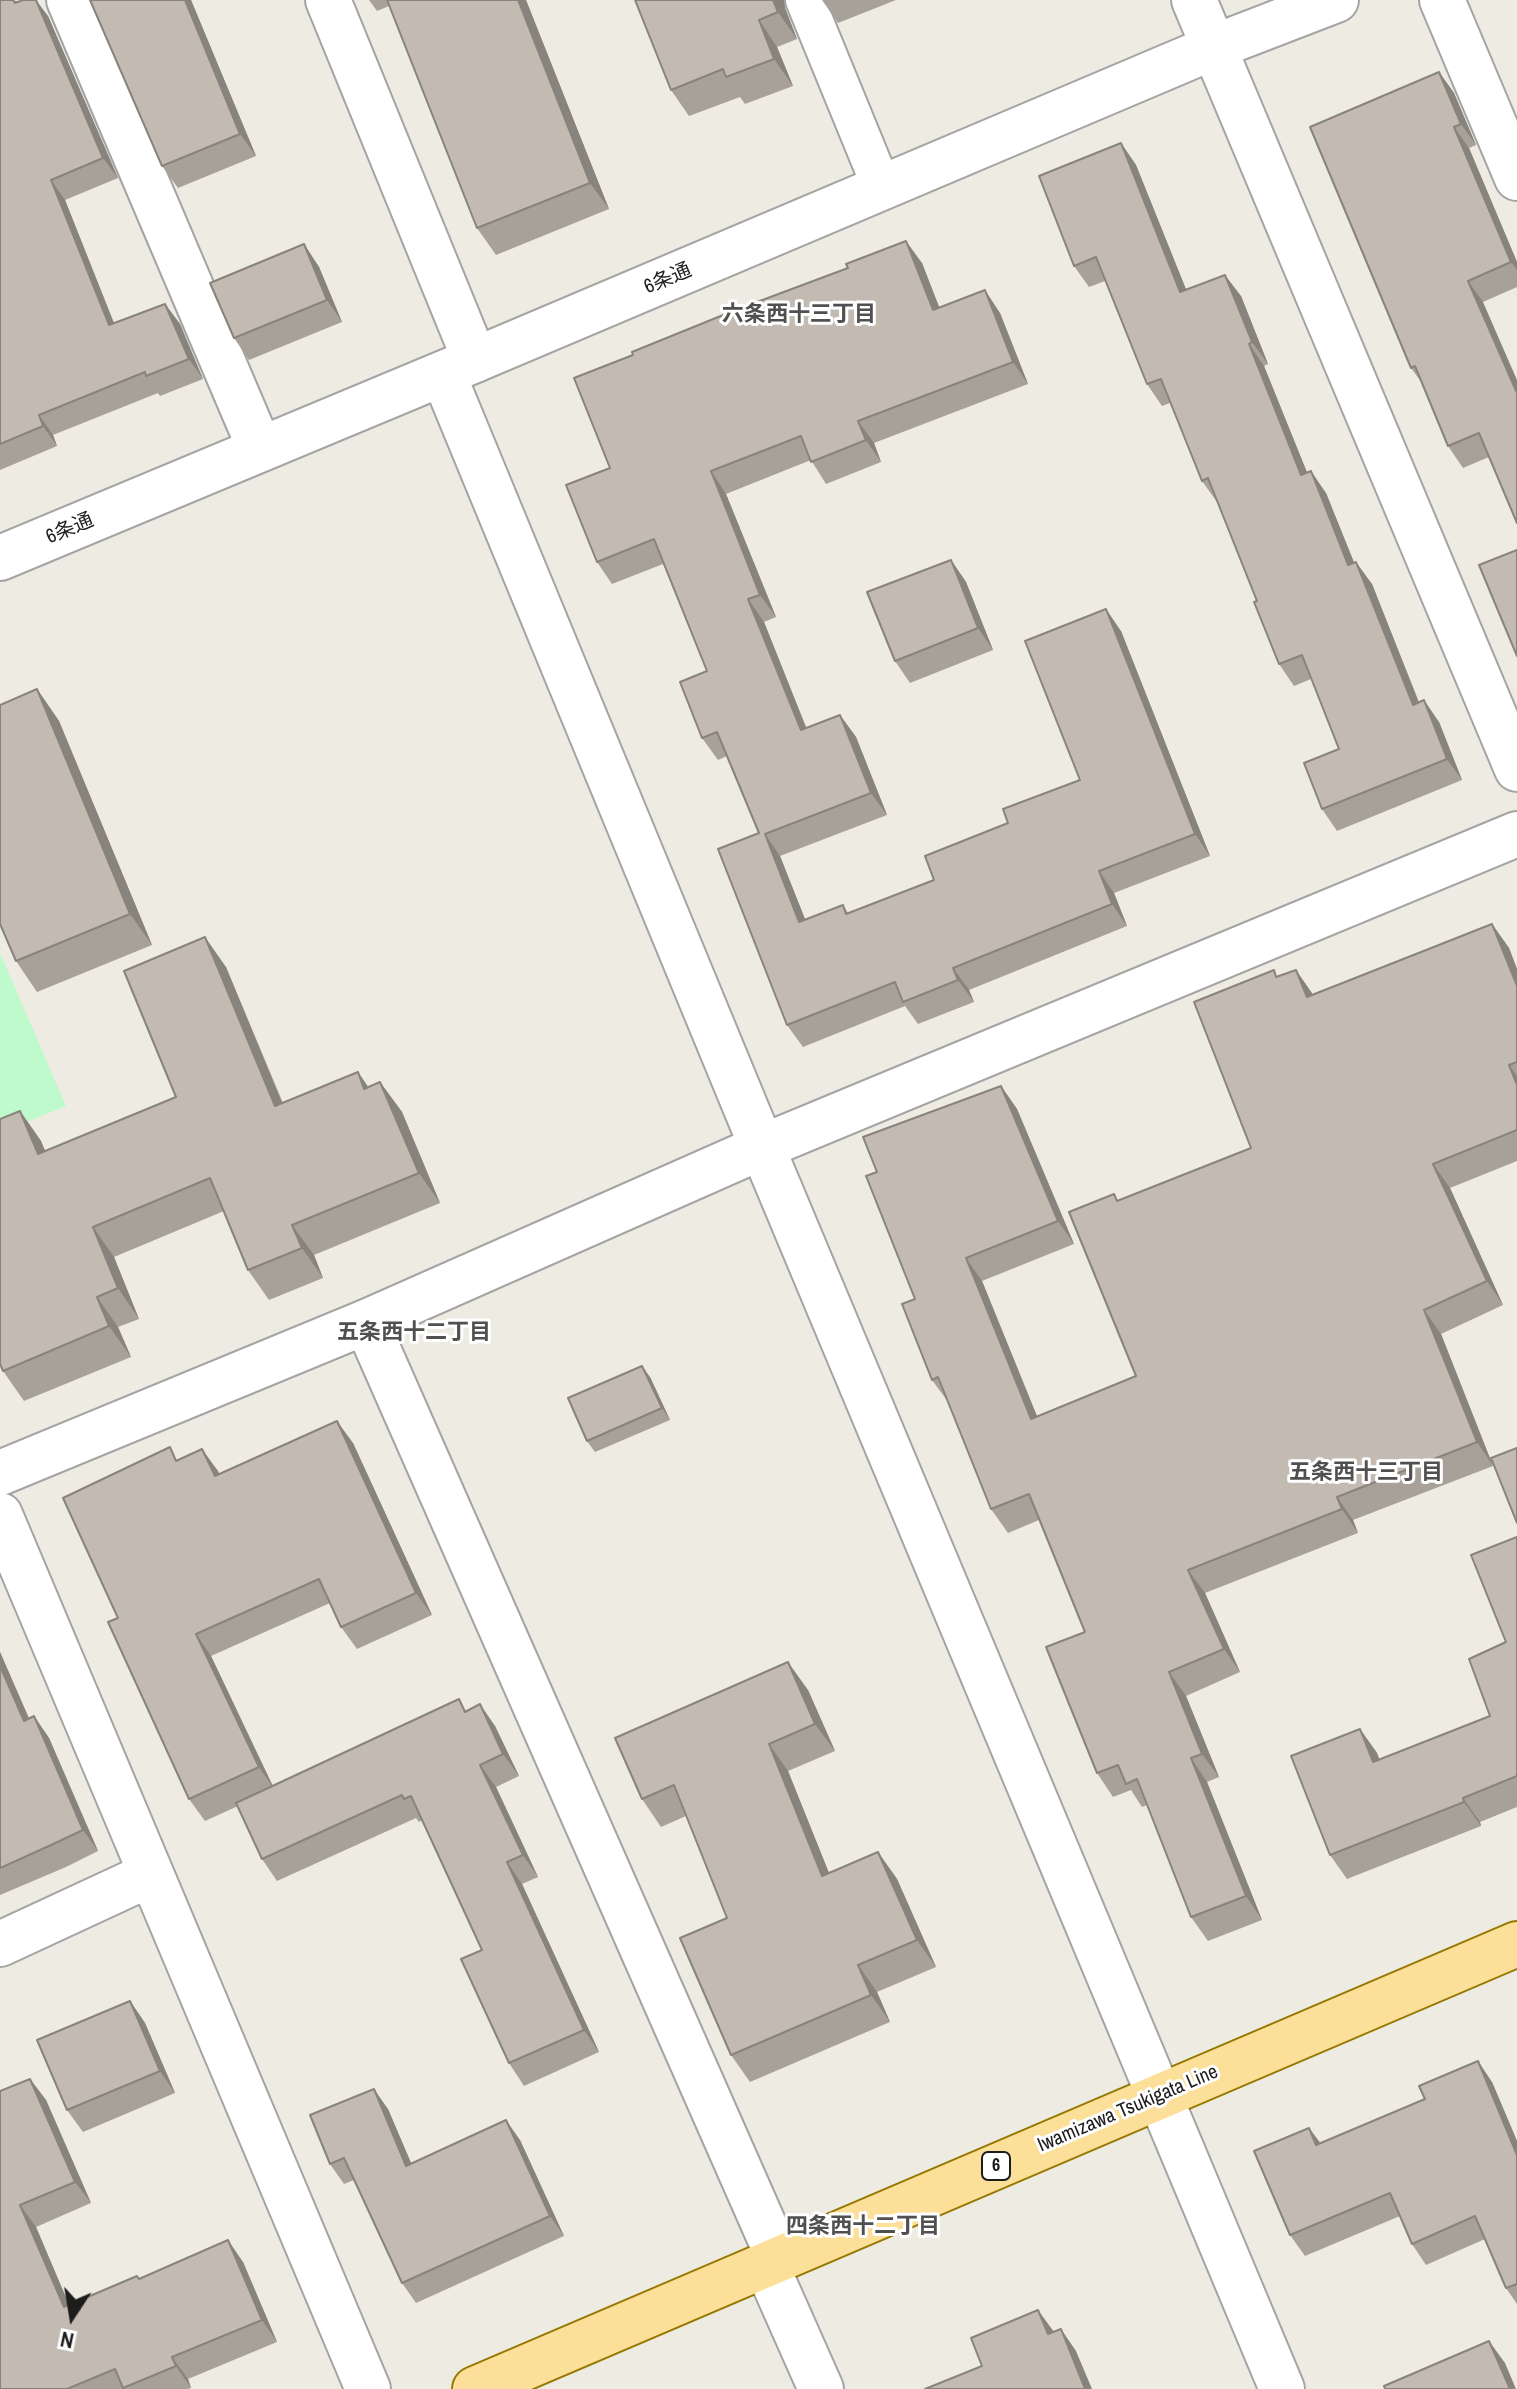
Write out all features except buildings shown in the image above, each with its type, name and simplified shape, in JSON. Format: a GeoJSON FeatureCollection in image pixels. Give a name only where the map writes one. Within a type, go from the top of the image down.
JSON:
{"type":"FeatureCollection","features":[{"type":"Feature","properties":{"kind":"main road","name":"Iwamizawa Tsukigata Line"},"geometry":{"type":"LineString","coordinates":[[475,2389],[1517,1944]]}},
{"type":"Feature","properties":{"kind":"street"},"geometry":{"type":"LineString","coordinates":[[69,0],[260,449]]}},
{"type":"Feature","properties":{"kind":"street"},"geometry":{"type":"LineString","coordinates":[[328,0],[459,367],[762,1147],[1282,2389]]}},
{"type":"Feature","properties":{"kind":"street"},"geometry":{"type":"LineString","coordinates":[[1194,0],[1517,769]]}},
{"type":"Feature","properties":{"kind":"street","name":"6条通"},"geometry":{"type":"LineString","coordinates":[[0,558],[1214,47],[1336,0]]}},
{"type":"Feature","properties":{"kind":"street"},"geometry":{"type":"LineString","coordinates":[[1442,0],[1517,178]]}},
{"type":"Feature","properties":{"kind":"street"},"geometry":{"type":"LineString","coordinates":[[0,1473],[366,1322],[762,1147],[1517,834]]}},
{"type":"Feature","properties":{"kind":"street"},"geometry":{"type":"LineString","coordinates":[[366,1322],[772,2262],[821,2389]]}},
{"type":"Feature","properties":{"kind":"street"},"geometry":{"type":"LineString","coordinates":[[0,1515],[368,2389]]}},
{"type":"Feature","properties":{"kind":"street"},"geometry":{"type":"LineString","coordinates":[[0,1944],[151,1874]]}},
{"type":"Feature","properties":{"kind":"lane"},"geometry":{"type":"LineString","coordinates":[[805,0],[882,188]]}},
{"type":"Feature","properties":{"kind":"green space"},"geometry":{"type":"Polygon","coordinates":[[[0,953],[66,1106],[0,1133],[0,953]]]}},
{"type":"Feature","properties":{"kind":"district","name":"六条西十三丁目"},"geometry":{"type":"Point","coordinates":[799,315]}},
{"type":"Feature","properties":{"kind":"district","name":"五条西十二丁目"},"geometry":{"type":"Point","coordinates":[414,1333]}},
{"type":"Feature","properties":{"kind":"district","name":"五条西十三丁目"},"geometry":{"type":"Point","coordinates":[1366,1473]}},
{"type":"Feature","properties":{"kind":"district","name":"四条西十二丁目"},"geometry":{"type":"Point","coordinates":[863,2227]}}]}
